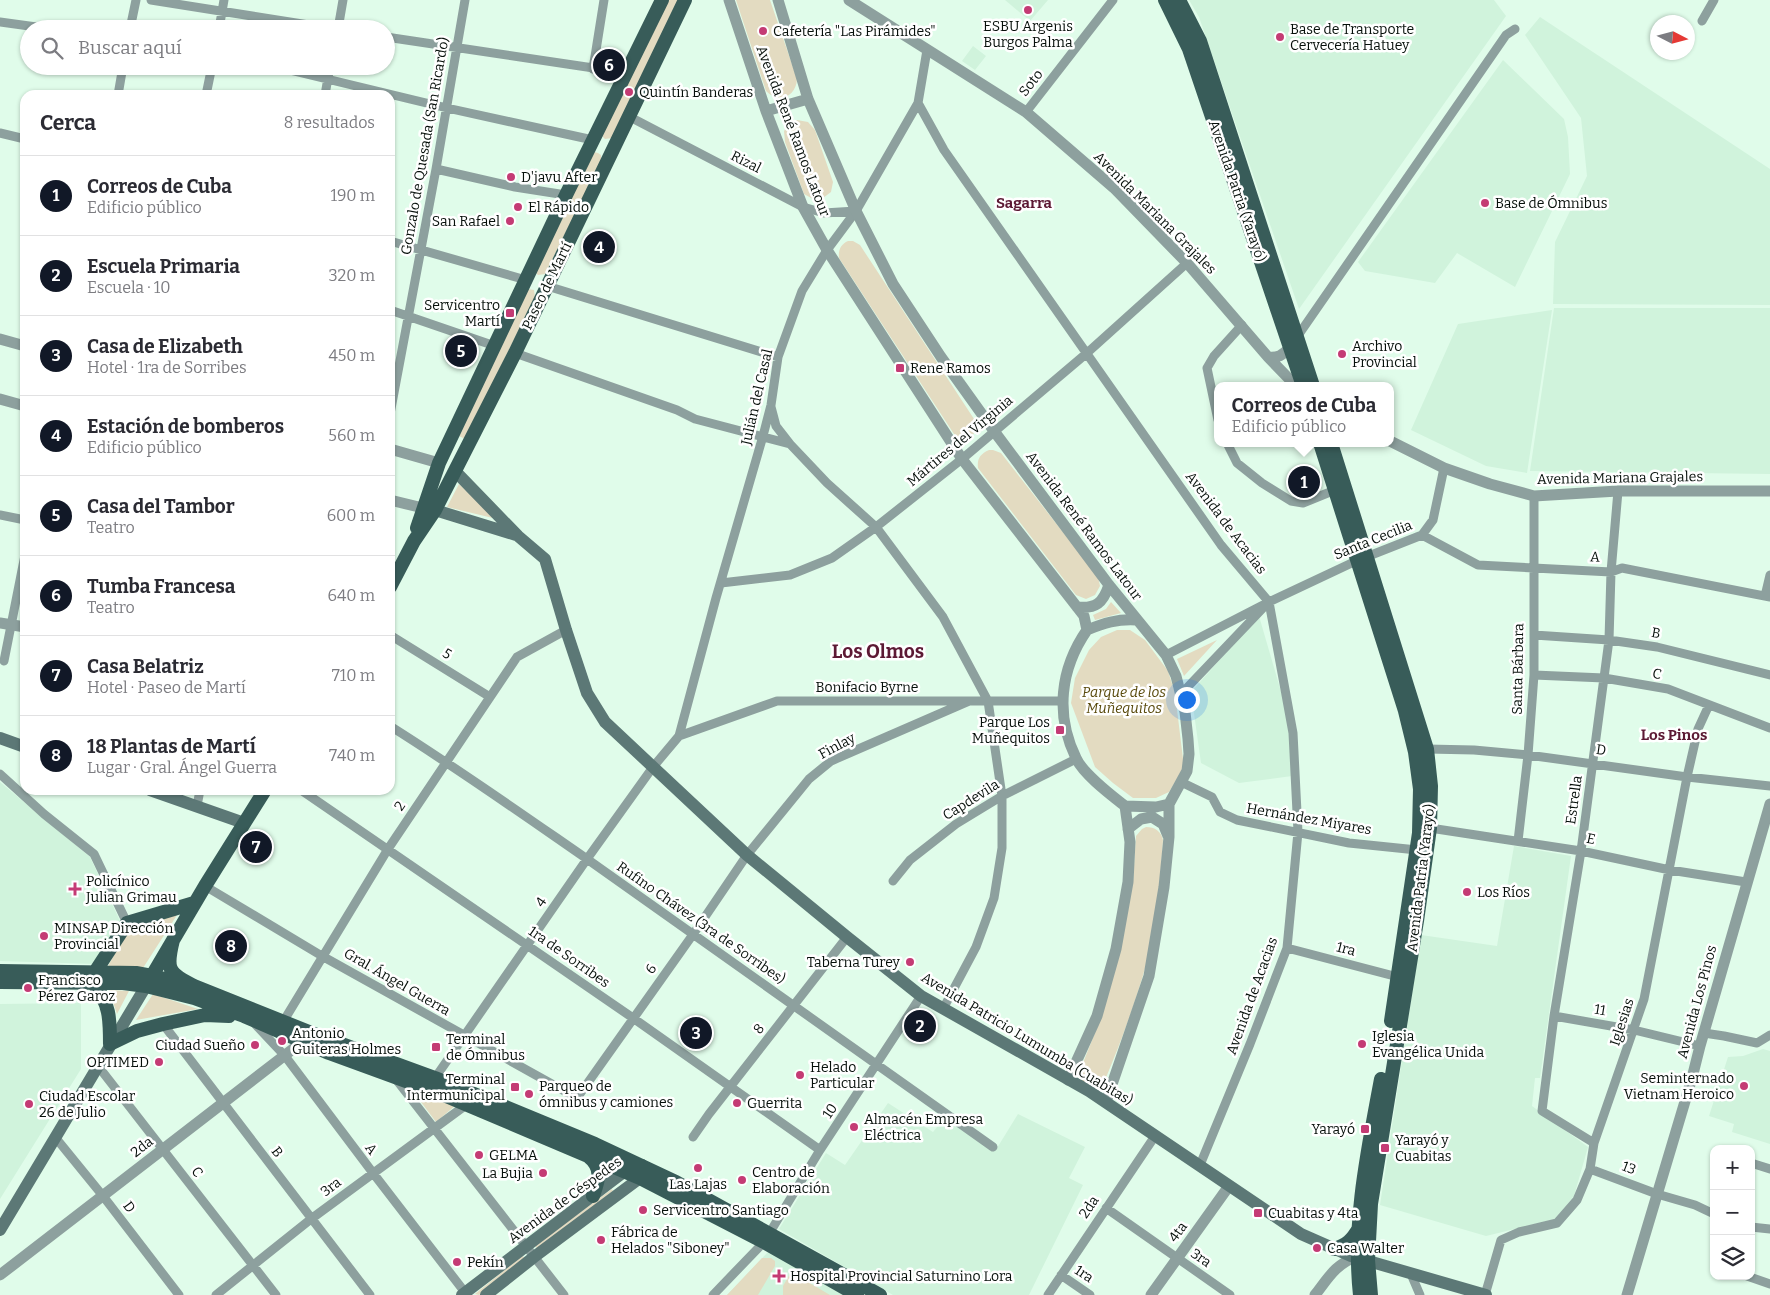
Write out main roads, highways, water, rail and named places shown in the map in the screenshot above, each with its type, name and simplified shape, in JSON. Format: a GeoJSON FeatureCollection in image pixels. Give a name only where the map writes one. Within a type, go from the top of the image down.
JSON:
{"type":"FeatureCollection","features":[{"type":"Feature","properties":{"kind":"main road","name":"Paseo de Martí"},"geometry":{"type":"LineString","coordinates":[[395,577],[414,541],[428,505],[433,478],[566,195],[662,0]]}},
{"type":"Feature","properties":{"kind":"main road","name":"Paseo de Martí"},"geometry":{"type":"LineString","coordinates":[[428,505],[455,471],[464,454],[630,117],[685,0]]}},
{"type":"Feature","properties":{"kind":"main road","name":"Avenida Patria (Yarayó)"},"geometry":{"type":"LineString","coordinates":[[1165,0],[1189,49],[1294,343],[1311,382]]}},
{"type":"Feature","properties":{"kind":"main road","name":"Avenida Patria (Yarayó)"},"geometry":{"type":"LineString","coordinates":[[1179,0],[1200,41],[1294,343],[1302,382]]}},
{"type":"Feature","properties":{"kind":"main road"},"geometry":{"type":"LineString","coordinates":[[526,280],[546,286]]}},
{"type":"Feature","properties":{"kind":"main road","name":"Avenida Patria (Yarayó)"},"geometry":{"type":"LineString","coordinates":[[1321,447],[1427,749],[1431,786],[1430,828],[1412,920],[1398,977],[1361,1203],[1360,1227],[1363,1258],[1371,1295]]}},
{"type":"Feature","properties":{"kind":"main road","name":"Avenida Patria (Yarayó)"},"geometry":{"type":"LineString","coordinates":[[1332,447],[1361,558],[1416,752],[1420,789],[1412,920],[1363,1258],[1360,1295]]}},
{"type":"Feature","properties":{"kind":"main road"},"geometry":{"type":"LineString","coordinates":[[440,463],[450,462],[464,454]]}},
{"type":"Feature","properties":{"kind":"main road"},"geometry":{"type":"LineString","coordinates":[[433,478],[448,471],[455,471]]}},
{"type":"Feature","properties":{"kind":"main road","name":"Avenida Patricio Lumumba (Cuabitas)"},"geometry":{"type":"LineString","coordinates":[[455,471],[518,536],[545,559],[587,694],[605,722],[747,855],[847,938],[921,996],[1106,1102],[1301,1234],[1334,1249],[1411,1274],[1486,1295]]}},
{"type":"Feature","properties":{"kind":"main road","name":"Avenida Patricio Lumumba (Cuabitas)"},"geometry":{"type":"LineString","coordinates":[[428,505],[518,536]]}},
{"type":"Feature","properties":{"kind":"main road"},"geometry":{"type":"LineString","coordinates":[[0,738],[20,745]]}},
{"type":"Feature","properties":{"kind":"main road"},"geometry":{"type":"LineString","coordinates":[[164,795],[244,822]]}},
{"type":"Feature","properties":{"kind":"main road"},"geometry":{"type":"LineString","coordinates":[[0,1230],[194,903],[262,795]]}},
{"type":"Feature","properties":{"kind":"main road"},"geometry":{"type":"LineString","coordinates":[[94,978],[127,923],[194,903]]}},
{"type":"Feature","properties":{"kind":"main road"},"geometry":{"type":"LineString","coordinates":[[173,940],[168,961],[169,966],[180,979],[284,1022],[435,1078],[595,1144],[641,1172],[880,1295]]}},
{"type":"Feature","properties":{"kind":"main road"},"geometry":{"type":"LineString","coordinates":[[0,971],[149,981],[194,986]]}},
{"type":"Feature","properties":{"kind":"main road"},"geometry":{"type":"LineString","coordinates":[[0,982],[94,978]]}},
{"type":"Feature","properties":{"kind":"main road"},"geometry":{"type":"LineString","coordinates":[[94,978],[110,1013],[110,1044]]}},
{"type":"Feature","properties":{"kind":"main road"},"geometry":{"type":"LineString","coordinates":[[149,981],[248,1018],[302,1042],[466,1104],[625,1171],[641,1172]]}},
{"type":"Feature","properties":{"kind":"main road"},"geometry":{"type":"LineString","coordinates":[[110,1044],[137,1031],[205,1015],[248,1018]]}},
{"type":"Feature","properties":{"kind":"main road"},"geometry":{"type":"LineString","coordinates":[[585,1154],[595,1162],[598,1169],[598,1180],[593,1196]]}},
{"type":"Feature","properties":{"kind":"main road","name":"Avenida de Céspedes"},"geometry":{"type":"LineString","coordinates":[[486,1295],[530,1252],[593,1196],[625,1171]]}},
{"type":"Feature","properties":{"kind":"main road","name":"Avenida de Céspedes"},"geometry":{"type":"LineString","coordinates":[[465,1294],[530,1252],[641,1172]]}},
{"type":"Feature","properties":{"kind":"main road"},"geometry":{"type":"LineString","coordinates":[[1334,1249],[1345,1246],[1351,1241],[1360,1227]]}},
{"type":"Feature","properties":{"kind":"main road"},"geometry":{"type":"LineString","coordinates":[[767,1237],[857,1295]]}},
{"type":"Feature","properties":{"kind":"place","name":"ESBU Argenis Burgos Palma"},"geometry":{"type":"Point","coordinates":[1028,10]}},
{"type":"Feature","properties":{"kind":"place","name":"Cafetería \"Las Pirámides\""},"geometry":{"type":"Point","coordinates":[763,31]}},
{"type":"Feature","properties":{"kind":"place","name":"Base de Transporte Cervecería Hatuey"},"geometry":{"type":"Point","coordinates":[1280,37]}},
{"type":"Feature","properties":{"kind":"place","name":"Tumba Francesa"},"geometry":{"type":"Point","coordinates":[609,65]}},
{"type":"Feature","properties":{"kind":"place","name":"Quintín Banderas"},"geometry":{"type":"Point","coordinates":[629,92]}},
{"type":"Feature","properties":{"kind":"place","name":"D'javu After"},"geometry":{"type":"Point","coordinates":[511,177]}},
{"type":"Feature","properties":{"kind":"place","name":"Base de Ómnibus"},"geometry":{"type":"Point","coordinates":[1485,203]}},
{"type":"Feature","properties":{"kind":"place","name":"El Rápido"},"geometry":{"type":"Point","coordinates":[518,207]}},
{"type":"Feature","properties":{"kind":"place","name":"San Rafael"},"geometry":{"type":"Point","coordinates":[510,221]}},
{"type":"Feature","properties":{"kind":"place","name":"Estación de bomberos"},"geometry":{"type":"Point","coordinates":[599,247]}},
{"type":"Feature","properties":{"kind":"place","name":"Servicentro Martí"},"geometry":{"type":"Point","coordinates":[510,313]}},
{"type":"Feature","properties":{"kind":"place","name":"Casa del Tambor"},"geometry":{"type":"Point","coordinates":[461,351]}},
{"type":"Feature","properties":{"kind":"place","name":"Archivo Provincial"},"geometry":{"type":"Point","coordinates":[1342,354]}},
{"type":"Feature","properties":{"kind":"place","name":"Rene Ramos"},"geometry":{"type":"Point","coordinates":[900,368]}},
{"type":"Feature","properties":{"kind":"place","name":"Correos de Cuba"},"geometry":{"type":"Point","coordinates":[1304,482]}},
{"type":"Feature","properties":{"kind":"place","name":"Parque Los Muñequitos"},"geometry":{"type":"Point","coordinates":[1060,730]}},
{"type":"Feature","properties":{"kind":"place","name":"Casa Belatriz"},"geometry":{"type":"Point","coordinates":[256,847]}},
{"type":"Feature","properties":{"kind":"place","name":"Policínico Julian Grimau"},"geometry":{"type":"Point","coordinates":[75,889]}},
{"type":"Feature","properties":{"kind":"place","name":"Los Ríos"},"geometry":{"type":"Point","coordinates":[1467,892]}},
{"type":"Feature","properties":{"kind":"place","name":"MINSAP Dirección Provincial"},"geometry":{"type":"Point","coordinates":[44,936]}},
{"type":"Feature","properties":{"kind":"place","name":"18 Plantas de Martí"},"geometry":{"type":"Point","coordinates":[231,946]}},
{"type":"Feature","properties":{"kind":"place","name":"Taberna Turey"},"geometry":{"type":"Point","coordinates":[910,962]}},
{"type":"Feature","properties":{"kind":"place","name":"Francisco Pérez Garoz"},"geometry":{"type":"Point","coordinates":[28,988]}},
{"type":"Feature","properties":{"kind":"place","name":"Escuela Primaria"},"geometry":{"type":"Point","coordinates":[920,1026]}},
{"type":"Feature","properties":{"kind":"place","name":"Casa de Elizabeth"},"geometry":{"type":"Point","coordinates":[696,1033]}},
{"type":"Feature","properties":{"kind":"place","name":"Antonio Guiteras Holmes"},"geometry":{"type":"Point","coordinates":[282,1041]}},
{"type":"Feature","properties":{"kind":"place","name":"Iglesia Evangélica Unida"},"geometry":{"type":"Point","coordinates":[1362,1044]}},
{"type":"Feature","properties":{"kind":"place","name":"Ciudad Sueño"},"geometry":{"type":"Point","coordinates":[255,1045]}},
{"type":"Feature","properties":{"kind":"place","name":"Terminal de Ómnibus"},"geometry":{"type":"Point","coordinates":[436,1047]}},
{"type":"Feature","properties":{"kind":"place","name":"OPTIMED"},"geometry":{"type":"Point","coordinates":[159,1062]}},
{"type":"Feature","properties":{"kind":"place","name":"Helado Particular"},"geometry":{"type":"Point","coordinates":[800,1075]}},
{"type":"Feature","properties":{"kind":"place","name":"Seminternado Vietnam Heroico"},"geometry":{"type":"Point","coordinates":[1744,1086]}},
{"type":"Feature","properties":{"kind":"place","name":"Terminal Intermunicipal"},"geometry":{"type":"Point","coordinates":[515,1087]}},
{"type":"Feature","properties":{"kind":"place","name":"Parqueo de ómnibus y camiones"},"geometry":{"type":"Point","coordinates":[529,1094]}},
{"type":"Feature","properties":{"kind":"place","name":"Guerrita"},"geometry":{"type":"Point","coordinates":[737,1103]}},
{"type":"Feature","properties":{"kind":"place","name":"Ciudad Escolar 26 de Julio"},"geometry":{"type":"Point","coordinates":[29,1104]}},
{"type":"Feature","properties":{"kind":"place","name":"Almacén Empresa Eléctrica"},"geometry":{"type":"Point","coordinates":[854,1127]}},
{"type":"Feature","properties":{"kind":"place","name":"Yarayó"},"geometry":{"type":"Point","coordinates":[1365,1129]}},
{"type":"Feature","properties":{"kind":"place","name":"Yarayó y Cuabitas"},"geometry":{"type":"Point","coordinates":[1385,1148]}},
{"type":"Feature","properties":{"kind":"place","name":"GELMA"},"geometry":{"type":"Point","coordinates":[479,1155]}},
{"type":"Feature","properties":{"kind":"place","name":"Las Lajas"},"geometry":{"type":"Point","coordinates":[698,1168]}},
{"type":"Feature","properties":{"kind":"place","name":"La Bujia"},"geometry":{"type":"Point","coordinates":[543,1173]}},
{"type":"Feature","properties":{"kind":"place","name":"Centro de Elaboración"},"geometry":{"type":"Point","coordinates":[742,1180]}},
{"type":"Feature","properties":{"kind":"place","name":"Servicentro Santiago"},"geometry":{"type":"Point","coordinates":[643,1210]}},
{"type":"Feature","properties":{"kind":"place","name":"Cuabitas y 4ta"},"geometry":{"type":"Point","coordinates":[1258,1213]}},
{"type":"Feature","properties":{"kind":"place","name":"Fábrica de Helados \"Siboney\""},"geometry":{"type":"Point","coordinates":[601,1240]}},
{"type":"Feature","properties":{"kind":"place","name":"Casa Walter"},"geometry":{"type":"Point","coordinates":[1317,1248]}},
{"type":"Feature","properties":{"kind":"place","name":"Pekín"},"geometry":{"type":"Point","coordinates":[457,1262]}},
{"type":"Feature","properties":{"kind":"place","name":"Hospital Provincial Saturnino Lora"},"geometry":{"type":"Point","coordinates":[779,1276]}},
{"type":"Feature","properties":{"kind":"district","name":"Sagarra"},"geometry":{"type":"Point","coordinates":[1024,203]}},
{"type":"Feature","properties":{"kind":"district","name":"Los Olmos"},"geometry":{"type":"Point","coordinates":[878,651]}},
{"type":"Feature","properties":{"kind":"district","name":"Los Pinos"},"geometry":{"type":"Point","coordinates":[1674,735]}},
{"type":"Feature","properties":{"kind":"park label","name":"Parque de los Muñequitos"},"geometry":{"type":"Point","coordinates":[1124,700]}}]}
